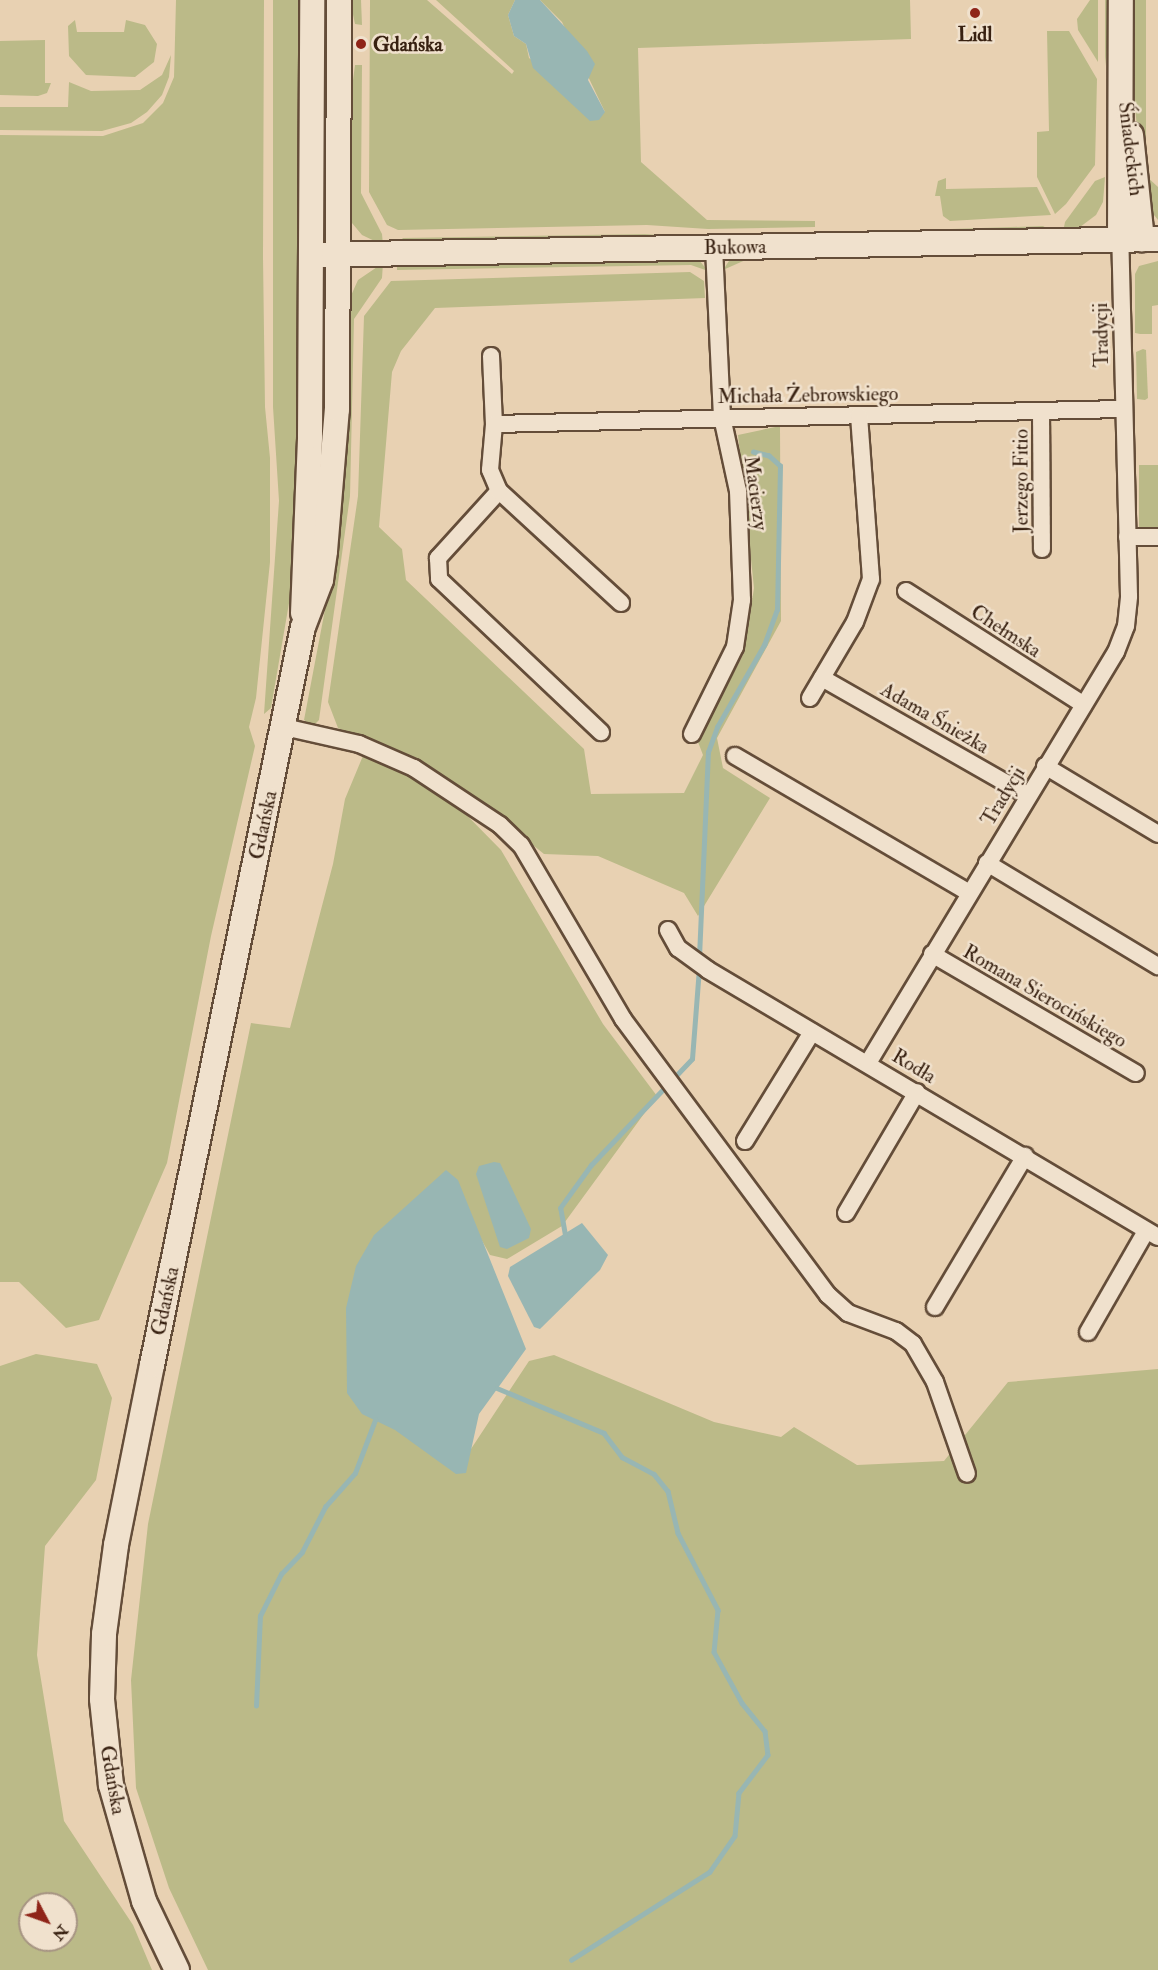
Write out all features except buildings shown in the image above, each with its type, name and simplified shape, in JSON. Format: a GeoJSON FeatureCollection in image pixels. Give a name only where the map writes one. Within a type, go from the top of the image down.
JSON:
{"type":"FeatureCollection","features":[{"type":"Feature","properties":{"kind":"main road","name":"Gdańska"},"geometry":{"type":"LineString","coordinates":[[303,627],[302,576],[310,466],[312,0]]}},
{"type":"Feature","properties":{"kind":"main road","name":"Gdańska"},"geometry":{"type":"LineString","coordinates":[[177,1970],[144,1901],[111,1785],[102,1699],[104,1634],[123,1511],[303,627],[321,580],[332,491],[337,409],[339,0]]}},
{"type":"Feature","properties":{"kind":"main road","name":"Śniadeckich"},"geometry":{"type":"LineString","coordinates":[[1121,0],[1119,59],[1140,240]]}},
{"type":"Feature","properties":{"kind":"main road","name":"Bukowa"},"geometry":{"type":"LineString","coordinates":[[312,255],[1140,240]]}},
{"type":"Feature","properties":{"kind":"street","name":"Tradycji"},"geometry":{"type":"LineString","coordinates":[[868,1063],[1045,766],[1085,713],[1116,652],[1125,626],[1129,596],[1123,409],[1140,240]]}},
{"type":"Feature","properties":{"kind":"street","name":"Macierzy"},"geometry":{"type":"LineString","coordinates":[[692,734],[735,647],[742,600],[738,491],[722,417],[714,248]]}},
{"type":"Feature","properties":{"kind":"street"},"geometry":{"type":"LineString","coordinates":[[491,356],[494,424],[490,470],[499,491],[621,603]]}},
{"type":"Feature","properties":{"kind":"street","name":"Michała Żebrowskiego"},"geometry":{"type":"LineString","coordinates":[[494,424],[1123,409]]}},
{"type":"Feature","properties":{"kind":"street","name":"Jerzego Fitio"},"geometry":{"type":"LineString","coordinates":[[1041,412],[1042,549]]}},
{"type":"Feature","properties":{"kind":"street"},"geometry":{"type":"LineString","coordinates":[[810,698],[859,614],[871,579],[859,415]]}},
{"type":"Feature","properties":{"kind":"street"},"geometry":{"type":"LineString","coordinates":[[499,491],[438,558],[439,579],[601,732]]}},
{"type":"Feature","properties":{"kind":"street"},"geometry":{"type":"LineString","coordinates":[[1127,537],[1158,537]]}},
{"type":"Feature","properties":{"kind":"street","name":"Chełmska"},"geometry":{"type":"LineString","coordinates":[[906,591],[1085,713]]}},
{"type":"Feature","properties":{"kind":"street","name":"Adama Śnieżka"},"geometry":{"type":"LineString","coordinates":[[822,678],[1028,795]]}},
{"type":"Feature","properties":{"kind":"street"},"geometry":{"type":"LineString","coordinates":[[284,727],[359,744],[414,768],[500,825],[521,845],[623,1018],[828,1295],[848,1313],[896,1331],[913,1344],[935,1382],[967,1473]]}},
{"type":"Feature","properties":{"kind":"street"},"geometry":{"type":"LineString","coordinates":[[735,756],[969,893]]}},
{"type":"Feature","properties":{"kind":"street"},"geometry":{"type":"LineString","coordinates":[[1045,766],[1158,834]]}},
{"type":"Feature","properties":{"kind":"street"},"geometry":{"type":"LineString","coordinates":[[987,863],[1158,966]]}},
{"type":"Feature","properties":{"kind":"street","name":"Rodła"},"geometry":{"type":"LineString","coordinates":[[668,930],[678,948],[708,970],[1025,1156],[1152,1234],[1088,1332]]}},
{"type":"Feature","properties":{"kind":"street","name":"Romana Sierocińskiego"},"geometry":{"type":"LineString","coordinates":[[932,954],[1136,1073]]}},
{"type":"Feature","properties":{"kind":"street"},"geometry":{"type":"LineString","coordinates":[[745,1141],[812,1032]]}},
{"type":"Feature","properties":{"kind":"street"},"geometry":{"type":"LineString","coordinates":[[846,1212],[917,1092]]}},
{"type":"Feature","properties":{"kind":"street"},"geometry":{"type":"LineString","coordinates":[[935,1307],[1025,1156]]}},
{"type":"Feature","properties":{"kind":"shaded area"},"geometry":{"type":"Polygon","coordinates":[[[176,0],[264,0],[263,257],[265,407],[270,458],[270,562],[256,698],[249,727],[255,746],[211,936],[167,1163],[99,1320],[66,1328],[19,1282],[0,1282],[0,135],[103,136],[143,123],[163,103],[174,77],[176,0]]]}},
{"type":"Feature","properties":{"kind":"shaded area"},"geometry":{"type":"Polygon","coordinates":[[[273,0],[304,0],[302,436],[294,574],[271,708],[264,714],[279,501],[273,407],[273,0]]]}},
{"type":"Feature","properties":{"kind":"shaded area"},"geometry":{"type":"Polygon","coordinates":[[[321,0],[330,0],[328,238],[320,218],[321,0]]]}},
{"type":"Feature","properties":{"kind":"shaded area"},"geometry":{"type":"Polygon","coordinates":[[[350,0],[361,0],[362,25],[355,24],[350,0]]]}},
{"type":"Feature","properties":{"kind":"shaded area"},"geometry":{"type":"Polygon","coordinates":[[[370,0],[427,0],[512,74],[514,71],[436,0],[515,0],[508,15],[514,36],[526,44],[529,58],[605,112],[562,22],[540,0],[910,0],[911,39],[638,48],[641,162],[707,220],[815,221],[815,227],[708,229],[647,225],[398,230],[387,225],[369,192],[370,0]]]}},
{"type":"Feature","properties":{"kind":"shaded area"},"geometry":{"type":"Polygon","coordinates":[[[1090,0],[1098,0],[1098,62],[1078,30],[1077,19],[1090,0]]]}},
{"type":"Feature","properties":{"kind":"shaded area"},"geometry":{"type":"Polygon","coordinates":[[[1105,0],[1112,0],[1105,66],[1105,0]]]}},
{"type":"Feature","properties":{"kind":"shaded area"},"geometry":{"type":"Polygon","coordinates":[[[1131,0],[1146,0],[1146,152],[1140,159],[1131,65],[1131,0]]]}},
{"type":"Feature","properties":{"kind":"shaded area"},"geometry":{"type":"Polygon","coordinates":[[[75,20],[77,32],[124,32],[126,20],[145,25],[157,44],[154,62],[135,77],[86,75],[69,56],[68,26],[75,20]]]}},
{"type":"Feature","properties":{"kind":"shaded area"},"geometry":{"type":"Polygon","coordinates":[[[1047,31],[1069,31],[1097,79],[1095,165],[1066,204],[1055,214],[1037,177],[1037,132],[1049,131],[1047,31]]]}},
{"type":"Feature","properties":{"kind":"shaded area"},"geometry":{"type":"Polygon","coordinates":[[[45,40],[45,83],[51,83],[47,93],[38,96],[0,95],[0,41],[45,40]]]}},
{"type":"Feature","properties":{"kind":"shaded area"},"geometry":{"type":"Polygon","coordinates":[[[171,55],[169,77],[162,95],[147,112],[131,123],[102,131],[0,130],[0,107],[68,107],[69,82],[91,91],[140,90],[162,75],[171,55]]]}},
{"type":"Feature","properties":{"kind":"shaded area"},"geometry":{"type":"Polygon","coordinates":[[[355,65],[362,65],[361,193],[382,234],[383,245],[362,235],[347,217],[347,125],[355,65]]]}},
{"type":"Feature","properties":{"kind":"shaded area"},"geometry":{"type":"Polygon","coordinates":[[[1145,175],[1158,187],[1158,220],[1150,210],[1145,175]]]}},
{"type":"Feature","properties":{"kind":"shaded area"},"geometry":{"type":"Polygon","coordinates":[[[1105,177],[1103,202],[1096,215],[1076,230],[1063,232],[1065,222],[1095,181],[1105,177]]]}},
{"type":"Feature","properties":{"kind":"shaded area"},"geometry":{"type":"Polygon","coordinates":[[[946,178],[946,189],[1037,187],[1051,215],[950,221],[943,216],[940,196],[935,196],[938,181],[946,178]]]}},
{"type":"Feature","properties":{"kind":"shaded area"},"geometry":{"type":"Polygon","coordinates":[[[1043,226],[1053,232],[951,229],[1043,226]]]}},
{"type":"Feature","properties":{"kind":"shaded area"},"geometry":{"type":"Polygon","coordinates":[[[645,234],[704,238],[398,243],[403,238],[645,234]]]}},
{"type":"Feature","properties":{"kind":"shaded area"},"geometry":{"type":"Polygon","coordinates":[[[736,257],[750,258],[723,270],[729,261],[736,257]]]}},
{"type":"Feature","properties":{"kind":"shaded area"},"geometry":{"type":"Polygon","coordinates":[[[699,260],[708,271],[691,265],[397,270],[397,263],[699,260]]]}},
{"type":"Feature","properties":{"kind":"shaded area"},"geometry":{"type":"Polygon","coordinates":[[[1158,261],[1158,305],[1152,306],[1152,334],[1135,333],[1135,274],[1139,266],[1158,261]]]}},
{"type":"Feature","properties":{"kind":"shaded area"},"geometry":{"type":"Polygon","coordinates":[[[383,263],[382,278],[354,319],[350,496],[319,720],[313,726],[304,720],[331,578],[349,300],[358,280],[383,263]]]}},
{"type":"Feature","properties":{"kind":"shaded area"},"geometry":{"type":"Polygon","coordinates":[[[326,272],[329,369],[321,474],[320,285],[326,272]]]}},
{"type":"Feature","properties":{"kind":"shaded area"},"geometry":{"type":"Polygon","coordinates":[[[690,272],[704,281],[705,298],[435,308],[401,351],[392,372],[379,527],[402,549],[406,580],[584,749],[591,794],[684,793],[703,755],[698,742],[744,653],[754,588],[738,435],[780,426],[781,621],[717,738],[723,768],[770,798],[698,916],[684,893],[598,856],[544,854],[461,787],[417,762],[338,728],[328,702],[358,496],[364,316],[391,281],[690,272]]]}},
{"type":"Feature","properties":{"kind":"shaded area"},"geometry":{"type":"Polygon","coordinates":[[[1146,350],[1148,398],[1145,400],[1137,399],[1136,352],[1146,350]]]}},
{"type":"Feature","properties":{"kind":"shaded area"},"geometry":{"type":"Polygon","coordinates":[[[1139,465],[1158,465],[1158,528],[1139,528],[1139,465]]]}},
{"type":"Feature","properties":{"kind":"shaded area"},"geometry":{"type":"Polygon","coordinates":[[[365,751],[439,787],[501,850],[603,1024],[657,1096],[562,1226],[507,1259],[490,1255],[448,1180],[467,1455],[529,1361],[554,1355],[714,1422],[781,1437],[794,1427],[857,1465],[944,1461],[1008,1382],[1158,1369],[1158,1970],[208,1970],[169,1888],[136,1788],[131,1680],[148,1524],[251,1023],[290,1028],[333,864],[345,799],[365,751]]]}},
{"type":"Feature","properties":{"kind":"shaded area"},"geometry":{"type":"Polygon","coordinates":[[[36,1354],[97,1364],[112,1398],[96,1480],[45,1546],[37,1655],[64,1821],[133,1925],[152,1970],[0,1970],[0,1366],[36,1354]]]}},
{"type":"Feature","properties":{"kind":"water"},"geometry":{"type":"Polygon","coordinates":[[[515,0],[540,0],[587,51],[595,64],[588,80],[605,112],[599,120],[590,121],[533,68],[526,44],[514,36],[508,15],[515,0]]]}},
{"type":"Feature","properties":{"kind":"water"},"geometry":{"type":"Polygon","coordinates":[[[494,1162],[500,1163],[531,1229],[529,1238],[507,1249],[500,1247],[476,1174],[479,1166],[494,1162]]]}},
{"type":"Feature","properties":{"kind":"water"},"geometry":{"type":"Polygon","coordinates":[[[446,1170],[458,1180],[526,1349],[479,1414],[466,1473],[456,1474],[395,1430],[362,1414],[347,1393],[346,1308],[356,1266],[374,1235],[446,1170]]]}},
{"type":"Feature","properties":{"kind":"water"},"geometry":{"type":"Polygon","coordinates":[[[582,1223],[608,1255],[600,1270],[540,1329],[534,1327],[508,1276],[510,1267],[582,1223]]]}},
{"type":"Feature","properties":{"kind":"waterway"},"geometry":{"type":"LineString","coordinates":[[699,957],[708,752],[717,727],[764,645],[777,610],[780,466],[769,456],[753,452]]}},
{"type":"Feature","properties":{"kind":"waterway"},"geometry":{"type":"LineString","coordinates":[[565,1235],[560,1208],[591,1165],[692,1059],[699,968]]}},
{"type":"Feature","properties":{"kind":"waterway"},"geometry":{"type":"LineString","coordinates":[[497,1388],[604,1433],[622,1457],[654,1474],[668,1491],[678,1533],[718,1610],[714,1652],[742,1703],[765,1731],[768,1755],[739,1793],[735,1836],[710,1872],[572,1960]]}},
{"type":"Feature","properties":{"kind":"waterway"},"geometry":{"type":"LineString","coordinates":[[256,1706],[260,1616],[281,1574],[302,1552],[325,1507],[355,1473],[375,1420]]}},
{"type":"Feature","properties":{"kind":"place","name":"Lidl"},"geometry":{"type":"Point","coordinates":[975,13]}},
{"type":"Feature","properties":{"kind":"place","name":"Gdańska"},"geometry":{"type":"Point","coordinates":[361,44]}}]}
